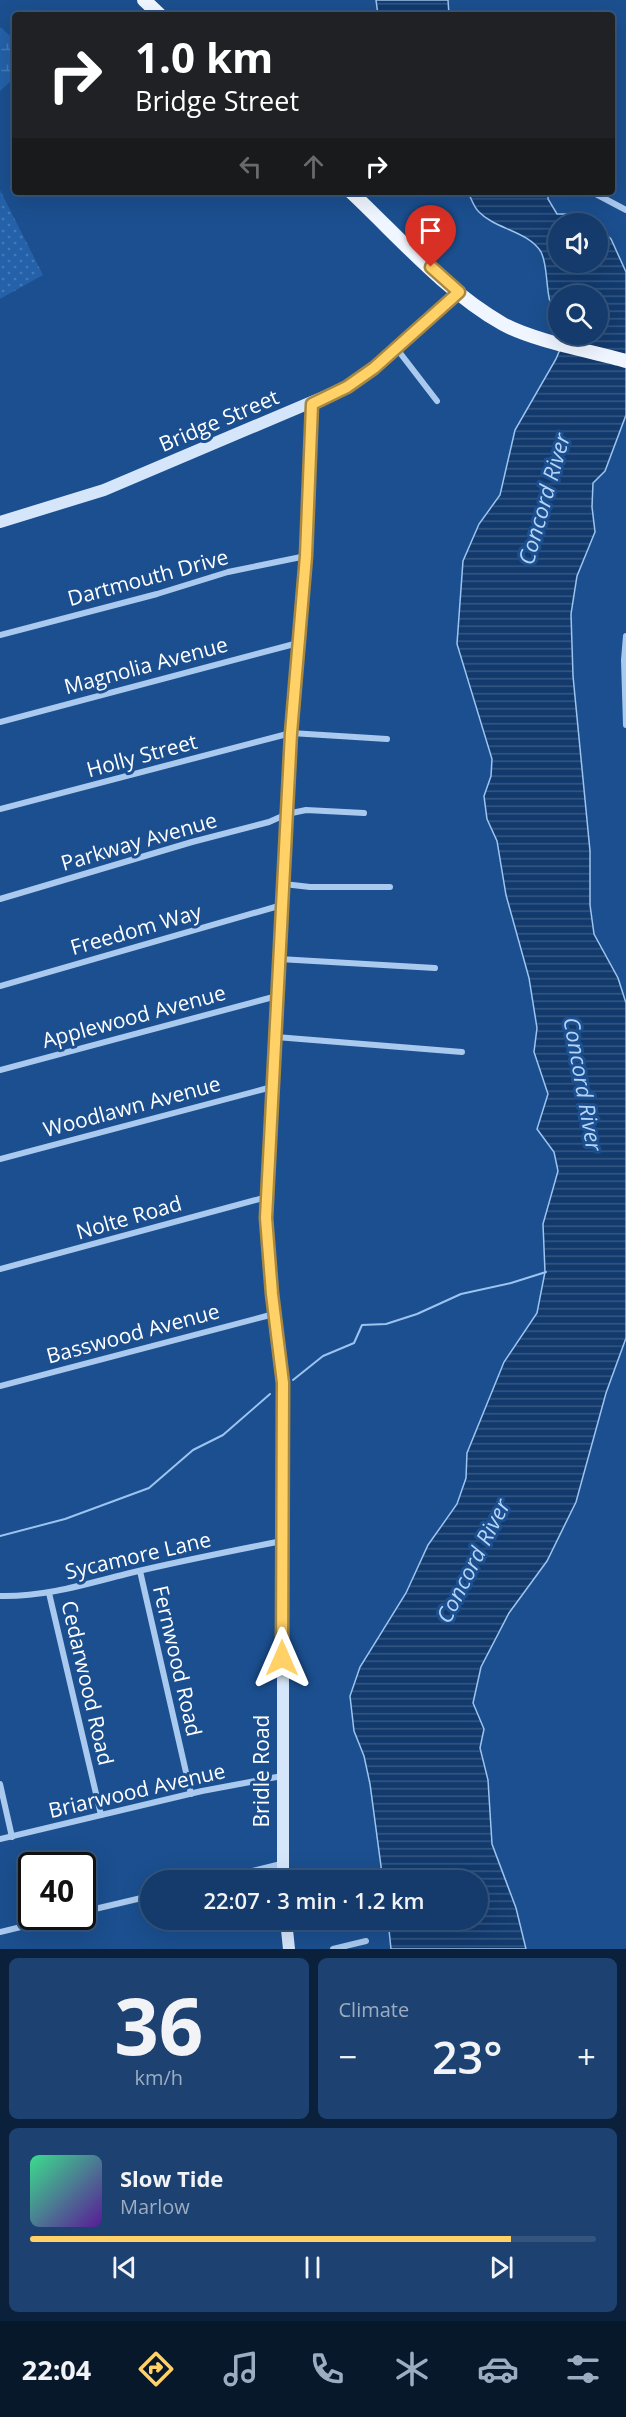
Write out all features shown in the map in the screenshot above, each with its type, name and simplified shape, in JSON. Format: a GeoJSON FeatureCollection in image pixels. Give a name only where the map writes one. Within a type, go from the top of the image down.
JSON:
{"type":"FeatureCollection","features":[{"type":"Feature","properties":{"kind":"main road"},"geometry":{"type":"LineString","coordinates":[[144,0],[157,12]]}},
{"type":"Feature","properties":{"kind":"main road"},"geometry":{"type":"LineString","coordinates":[[354,195],[459,292],[504,324],[626,361]]}},
{"type":"Feature","properties":{"kind":"street"},"geometry":{"type":"LineString","coordinates":[[598,195],[626,210]]}},
{"type":"Feature","properties":{"kind":"street","name":"Bridge Street"},"geometry":{"type":"LineString","coordinates":[[0,522],[104,490],[312,404],[347,387],[397,349],[459,292]]}},
{"type":"Feature","properties":{"kind":"street"},"geometry":{"type":"LineString","coordinates":[[397,349],[437,401]]}},
{"type":"Feature","properties":{"kind":"street","name":"Bridle Road"},"geometry":{"type":"LineString","coordinates":[[282,1870],[283,1383],[268,1253],[267,1197],[291,733],[306,556],[312,404]]}},
{"type":"Feature","properties":{"kind":"street","name":"Dartmouth Drive"},"geometry":{"type":"LineString","coordinates":[[0,635],[157,594],[228,572],[306,556]]}},
{"type":"Feature","properties":{"kind":"street"},"geometry":{"type":"LineString","coordinates":[[626,636],[624,660],[626,725]]}},
{"type":"Feature","properties":{"kind":"street","name":"Magnolia Avenue"},"geometry":{"type":"LineString","coordinates":[[0,722],[300,643]]}},
{"type":"Feature","properties":{"kind":"street","name":"Holly Street"},"geometry":{"type":"LineString","coordinates":[[0,809],[291,733],[387,739]]}},
{"type":"Feature","properties":{"kind":"street","name":"Parkway Avenue"},"geometry":{"type":"LineString","coordinates":[[0,898],[269,822],[287,814],[306,810],[364,813]]}},
{"type":"Feature","properties":{"kind":"street"},"geometry":{"type":"LineString","coordinates":[[283,884],[310,887],[390,886]]}},
{"type":"Feature","properties":{"kind":"street","name":"Freedom Way"},"geometry":{"type":"LineString","coordinates":[[0,986],[282,905]]}},
{"type":"Feature","properties":{"kind":"street"},"geometry":{"type":"LineString","coordinates":[[279,959],[435,968]]}},
{"type":"Feature","properties":{"kind":"street","name":"Applewood Avenue"},"geometry":{"type":"LineString","coordinates":[[0,1070],[277,996]]}},
{"type":"Feature","properties":{"kind":"street"},"geometry":{"type":"LineString","coordinates":[[275,1037],[462,1052]]}},
{"type":"Feature","properties":{"kind":"street","name":"Woodlawn Avenue"},"geometry":{"type":"LineString","coordinates":[[0,1159],[273,1086]]}},
{"type":"Feature","properties":{"kind":"street","name":"Nolte Road"},"geometry":{"type":"LineString","coordinates":[[0,1269],[267,1197]]}},
{"type":"Feature","properties":{"kind":"street","name":"Basswood Avenue"},"geometry":{"type":"LineString","coordinates":[[0,1386],[274,1314]]}},
{"type":"Feature","properties":{"kind":"street","name":"Sycamore Lane"},"geometry":{"type":"LineString","coordinates":[[0,1596],[49,1593],[282,1541]]}},
{"type":"Feature","properties":{"kind":"street","name":"Fernwood Road"},"geometry":{"type":"LineString","coordinates":[[140,1571],[190,1794]]}},
{"type":"Feature","properties":{"kind":"street","name":"Cedarwood Road"},"geometry":{"type":"LineString","coordinates":[[49,1593],[101,1815]]}},
{"type":"Feature","properties":{"kind":"street","name":"Briarwood Avenue"},"geometry":{"type":"LineString","coordinates":[[0,1839],[190,1794],[282,1776]]}},
{"type":"Feature","properties":{"kind":"street"},"geometry":{"type":"LineString","coordinates":[[0,1785],[12,1837]]}},
{"type":"Feature","properties":{"kind":"street"},"geometry":{"type":"LineString","coordinates":[[257,1870],[281,1864]]}},
{"type":"Feature","properties":{"kind":"street"},"geometry":{"type":"LineString","coordinates":[[96,1909],[140,1898]]}},
{"type":"Feature","properties":{"kind":"street"},"geometry":{"type":"LineString","coordinates":[[0,1932],[18,1928]]}},
{"type":"Feature","properties":{"kind":"street"},"geometry":{"type":"LineString","coordinates":[[287,1930],[289,1949]]}},
{"type":"Feature","properties":{"kind":"street"},"geometry":{"type":"LineString","coordinates":[[333,1949],[366,1941]]}},
{"type":"Feature","properties":{"kind":"green space"},"geometry":{"type":"Polygon","coordinates":[[[0,27],[12,37],[12,80],[0,91],[0,27]]]}},
{"type":"Feature","properties":{"kind":"green space"},"geometry":{"type":"Polygon","coordinates":[[[0,190],[43,275],[0,299],[0,190]]]}},
{"type":"Feature","properties":{"kind":"water"},"geometry":{"type":"Polygon","coordinates":[[[376,0],[448,0],[449,12],[378,12],[376,0]]]}},
{"type":"Feature","properties":{"kind":"water","name":"Concord River"},"geometry":{"type":"Polygon","coordinates":[[[470,195],[548,195],[556,213],[548,213],[548,273],[608,273],[608,236],[626,272],[626,415],[605,471],[593,483],[592,507],[595,532],[577,576],[571,614],[573,676],[590,851],[590,905],[594,934],[618,978],[626,1003],[626,1338],[606,1393],[576,1502],[547,1561],[509,1613],[481,1667],[473,1703],[484,1729],[480,1748],[488,1780],[492,1844],[516,1908],[526,1949],[391,1949],[389,1930],[488,1930],[488,1870],[382,1870],[370,1784],[364,1756],[354,1731],[350,1696],[360,1667],[406,1593],[428,1545],[457,1504],[466,1478],[467,1453],[504,1362],[537,1313],[545,1272],[543,1224],[558,1171],[554,1152],[537,1129],[548,1094],[534,1052],[537,1028],[529,978],[506,895],[497,841],[487,819],[484,796],[491,776],[492,759],[457,644],[463,561],[479,524],[500,495],[515,430],[562,345],[608,345],[608,285],[548,285],[548,294],[544,259],[541,252],[528,239],[486,218],[479,212],[470,195]]]}},
{"type":"Feature","properties":{"kind":"waterway"},"geometry":{"type":"LineString","coordinates":[[293,1380],[323,1356],[354,1343],[362,1325],[386,1324],[417,1314],[461,1294],[511,1283],[546,1272]]}},
{"type":"Feature","properties":{"kind":"waterway"},"geometry":{"type":"LineString","coordinates":[[0,1536],[65,1519],[149,1488],[193,1450],[223,1435],[270,1394]]}},
{"type":"Feature","properties":{"kind":"route"},"geometry":{"type":"LineString","coordinates":[[282,1658],[283,1383],[272,1294],[266,1218],[291,733],[306,556],[312,404],[347,387],[374,368],[459,292],[431,267]]}}]}
